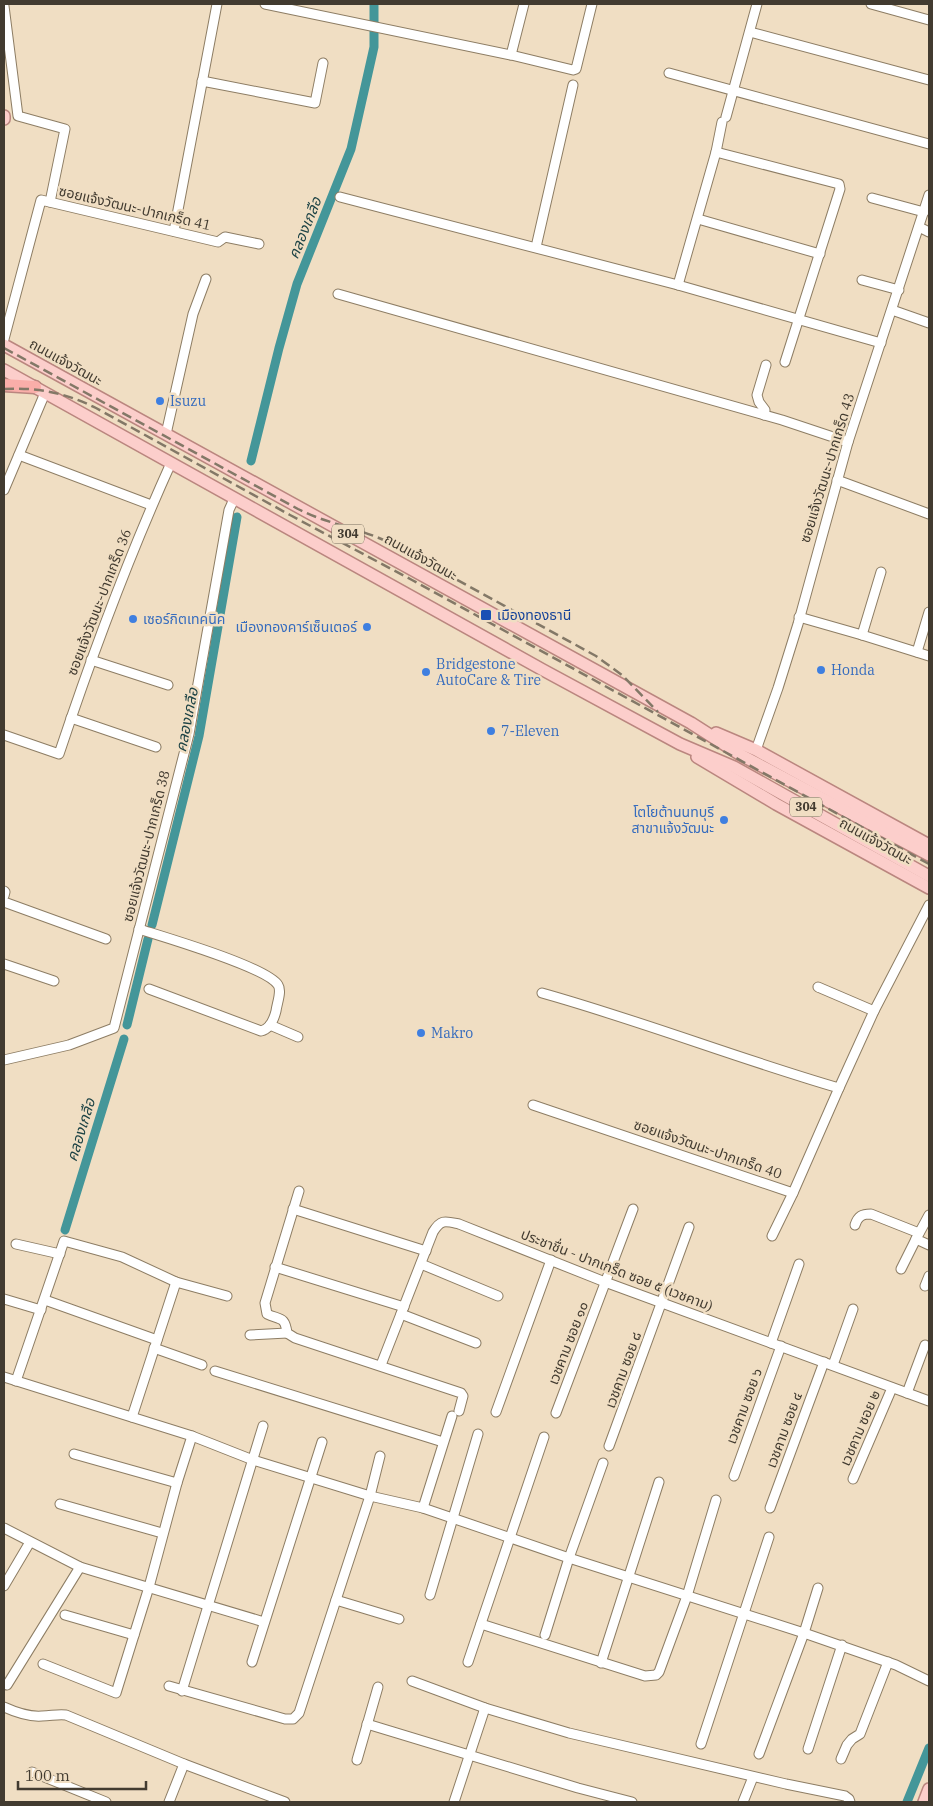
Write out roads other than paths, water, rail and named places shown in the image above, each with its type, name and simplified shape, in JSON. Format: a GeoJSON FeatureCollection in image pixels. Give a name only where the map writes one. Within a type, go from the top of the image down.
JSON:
{"type":"FeatureCollection","features":[{"type":"Feature","properties":{"kind":"highway"},"geometry":{"type":"LineString","coordinates":[[4,385],[40,390]]}},
{"type":"Feature","properties":{"kind":"main road","name":"ถนนแจ้งวัฒนะ"},"geometry":{"type":"LineString","coordinates":[[4,345],[692,723],[741,755],[929,856]]}},
{"type":"Feature","properties":{"kind":"main road","name":"ถนนแจ้งวัฒนะ"},"geometry":{"type":"LineString","coordinates":[[4,370],[234,499],[680,744],[734,767],[929,876]]}},
{"type":"Feature","properties":{"kind":"main road","name":"ถนนแจ้งวัฒนะ"},"geometry":{"type":"LineString","coordinates":[[692,723],[756,750],[929,845]]}},
{"type":"Feature","properties":{"kind":"main road","name":"ถนนแจ้งวัฒนะ"},"geometry":{"type":"LineString","coordinates":[[680,744],[703,761],[743,785],[929,888]]}},
{"type":"Feature","properties":{"kind":"main road"},"geometry":{"type":"LineString","coordinates":[[924,1802],[929,1789]]}},
{"type":"Feature","properties":{"kind":"street"},"geometry":{"type":"LineString","coordinates":[[174,231],[217,4]]}},
{"type":"Feature","properties":{"kind":"street"},"geometry":{"type":"LineString","coordinates":[[265,4],[511,55],[573,70],[576,68],[592,4]]}},
{"type":"Feature","properties":{"kind":"street"},"geometry":{"type":"LineString","coordinates":[[511,55],[524,4]]}},
{"type":"Feature","properties":{"kind":"street"},"geometry":{"type":"LineString","coordinates":[[678,285],[757,4]]}},
{"type":"Feature","properties":{"kind":"street"},"geometry":{"type":"LineString","coordinates":[[871,4],[929,20]]}},
{"type":"Feature","properties":{"kind":"street"},"geometry":{"type":"LineString","coordinates":[[4,6],[18,116],[65,129],[50,202]]}},
{"type":"Feature","properties":{"kind":"street"},"geometry":{"type":"LineString","coordinates":[[750,32],[929,80]]}},
{"type":"Feature","properties":{"kind":"street"},"geometry":{"type":"LineString","coordinates":[[202,81],[315,103],[323,64]]}},
{"type":"Feature","properties":{"kind":"street"},"geometry":{"type":"LineString","coordinates":[[669,73],[929,144]]}},
{"type":"Feature","properties":{"kind":"street"},"geometry":{"type":"LineString","coordinates":[[536,247],[573,85]]}},
{"type":"Feature","properties":{"kind":"street"},"geometry":{"type":"LineString","coordinates":[[716,152],[839,184],[840,189],[785,362]]}},
{"type":"Feature","properties":{"kind":"street","name":"ซอยแจ้งวัฒนะ-ปากเกร็ด 43"},"geometry":{"type":"LineString","coordinates":[[756,750],[778,688],[848,442],[929,196]]}},
{"type":"Feature","properties":{"kind":"street"},"geometry":{"type":"LineString","coordinates":[[340,197],[678,285],[881,343]]}},
{"type":"Feature","properties":{"kind":"street"},"geometry":{"type":"LineString","coordinates":[[872,198],[924,212]]}},
{"type":"Feature","properties":{"kind":"street","name":"ซอยแจ้งวัฒนะ-ปากเกร็ด 41"},"geometry":{"type":"LineString","coordinates":[[4,339],[41,200],[218,242],[225,236],[259,244]]}},
{"type":"Feature","properties":{"kind":"street"},"geometry":{"type":"LineString","coordinates":[[698,219],[820,254]]}},
{"type":"Feature","properties":{"kind":"street"},"geometry":{"type":"LineString","coordinates":[[919,227],[929,232]]}},
{"type":"Feature","properties":{"kind":"street"},"geometry":{"type":"LineString","coordinates":[[166,434],[193,314],[206,279]]}},
{"type":"Feature","properties":{"kind":"street"},"geometry":{"type":"LineString","coordinates":[[862,280],[899,290]]}},
{"type":"Feature","properties":{"kind":"street"},"geometry":{"type":"LineString","coordinates":[[338,294],[764,415],[848,442]]}},
{"type":"Feature","properties":{"kind":"street"},"geometry":{"type":"LineString","coordinates":[[892,310],[929,323]]}},
{"type":"Feature","properties":{"kind":"street"},"geometry":{"type":"LineString","coordinates":[[764,415],[765,410],[759,402],[757,395],[766,365]]}},
{"type":"Feature","properties":{"kind":"street"},"geometry":{"type":"LineString","coordinates":[[4,490],[19,455],[40,390]]}},
{"type":"Feature","properties":{"kind":"street"},"geometry":{"type":"LineString","coordinates":[[19,455],[151,505]]}},
{"type":"Feature","properties":{"kind":"street","name":"ซอยแจ้งวัฒนะ-ปากเกร็ด 36"},"geometry":{"type":"LineString","coordinates":[[4,735],[59,754],[91,660],[151,505],[171,463]]}},
{"type":"Feature","properties":{"kind":"street"},"geometry":{"type":"LineString","coordinates":[[837,480],[929,514]]}},
{"type":"Feature","properties":{"kind":"street","name":"ซอยแจ้งวัฒนะ-ปากเกร็ด 38"},"geometry":{"type":"LineString","coordinates":[[4,1060],[69,1045],[114,1028],[189,734],[229,510],[234,499]]}},
{"type":"Feature","properties":{"kind":"street"},"geometry":{"type":"LineString","coordinates":[[862,635],[881,572]]}},
{"type":"Feature","properties":{"kind":"street"},"geometry":{"type":"LineString","coordinates":[[917,652],[929,612]]}},
{"type":"Feature","properties":{"kind":"street"},"geometry":{"type":"LineString","coordinates":[[799,617],[929,656]]}},
{"type":"Feature","properties":{"kind":"street"},"geometry":{"type":"LineString","coordinates":[[91,660],[168,685]]}},
{"type":"Feature","properties":{"kind":"street"},"geometry":{"type":"LineString","coordinates":[[71,718],[156,747]]}},
{"type":"Feature","properties":{"kind":"street"},"geometry":{"type":"LineString","coordinates":[[4,891],[4,896]]}},
{"type":"Feature","properties":{"kind":"street"},"geometry":{"type":"LineString","coordinates":[[4,902],[106,939]]}},
{"type":"Feature","properties":{"kind":"street","name":"ซอยแจ้งวัฒนะ-ปากเกร็ด 40"},"geometry":{"type":"LineString","coordinates":[[533,1105],[793,1193],[874,1011],[929,904]]}},
{"type":"Feature","properties":{"kind":"street"},"geometry":{"type":"LineString","coordinates":[[140,929],[214,953],[263,973],[272,978],[280,990],[275,1013],[270,1025],[266,1030],[261,1031],[149,989]]}},
{"type":"Feature","properties":{"kind":"street"},"geometry":{"type":"LineString","coordinates":[[4,964],[54,981]]}},
{"type":"Feature","properties":{"kind":"street"},"geometry":{"type":"LineString","coordinates":[[818,987],[874,1011]]}},
{"type":"Feature","properties":{"kind":"street"},"geometry":{"type":"LineString","coordinates":[[542,992],[774,1069],[839,1088]]}},
{"type":"Feature","properties":{"kind":"street"},"geometry":{"type":"LineString","coordinates":[[270,1025],[298,1037]]}},
{"type":"Feature","properties":{"kind":"street"},"geometry":{"type":"LineString","coordinates":[[287,1333],[286,1324],[283,1319],[267,1314],[265,1309],[275,1267],[299,1190]]}},
{"type":"Feature","properties":{"kind":"street"},"geometry":{"type":"LineString","coordinates":[[772,1236],[793,1193]]}},
{"type":"Feature","properties":{"kind":"street"},"geometry":{"type":"LineString","coordinates":[[293,1208],[426,1252]]}},
{"type":"Feature","properties":{"kind":"street","name":"เวชคาม ซอย ๑๐"},"geometry":{"type":"LineString","coordinates":[[556,1413],[633,1209]]}},
{"type":"Feature","properties":{"kind":"street"},"geometry":{"type":"LineString","coordinates":[[855,1225],[857,1218],[863,1214],[871,1214],[917,1236],[929,1245]]}},
{"type":"Feature","properties":{"kind":"street"},"geometry":{"type":"LineString","coordinates":[[902,1269],[929,1215]]}},
{"type":"Feature","properties":{"kind":"street","name":"ประชาชื่น - ปากเกร็ด ซอย ๕ (เวชคาม)"},"geometry":{"type":"LineString","coordinates":[[381,1365],[433,1232],[438,1225],[445,1221],[459,1224],[605,1282],[929,1402]]}},
{"type":"Feature","properties":{"kind":"street","name":"เวชคาม ซอย ๘"},"geometry":{"type":"LineString","coordinates":[[609,1446],[689,1228]]}},
{"type":"Feature","properties":{"kind":"street"},"geometry":{"type":"LineString","coordinates":[[16,1381],[42,1310],[64,1241],[122,1257],[176,1282],[227,1296]]}},
{"type":"Feature","properties":{"kind":"street"},"geometry":{"type":"LineString","coordinates":[[16,1244],[60,1254]]}},
{"type":"Feature","properties":{"kind":"street"},"geometry":{"type":"LineString","coordinates":[[496,1412],[551,1260]]}},
{"type":"Feature","properties":{"kind":"street"},"geometry":{"type":"LineString","coordinates":[[421,1264],[498,1296]]}},
{"type":"Feature","properties":{"kind":"street"},"geometry":{"type":"LineString","coordinates":[[771,1342],[800,1264]]}},
{"type":"Feature","properties":{"kind":"street"},"geometry":{"type":"LineString","coordinates":[[275,1267],[402,1310],[476,1343]]}},
{"type":"Feature","properties":{"kind":"street"},"geometry":{"type":"LineString","coordinates":[[925,1286],[929,1276]]}},
{"type":"Feature","properties":{"kind":"street"},"geometry":{"type":"LineString","coordinates":[[132,1417],[176,1282]]}},
{"type":"Feature","properties":{"kind":"street"},"geometry":{"type":"LineString","coordinates":[[4,1298],[42,1310]]}},
{"type":"Feature","properties":{"kind":"street"},"geometry":{"type":"LineString","coordinates":[[45,1300],[156,1344],[202,1365]]}},
{"type":"Feature","properties":{"kind":"street"},"geometry":{"type":"LineString","coordinates":[[833,1365],[853,1309]]}},
{"type":"Feature","properties":{"kind":"street"},"geometry":{"type":"LineString","coordinates":[[250,1335],[287,1333],[295,1338],[461,1393],[463,1396],[443,1442],[423,1508]]}},
{"type":"Feature","properties":{"kind":"street"},"geometry":{"type":"LineString","coordinates":[[907,1393],[924,1345]]}},
{"type":"Feature","properties":{"kind":"street","name":"เวชคาม ซอย ๖"},"geometry":{"type":"LineString","coordinates":[[734,1476],[781,1346]]}},
{"type":"Feature","properties":{"kind":"street","name":"เวชคาม ซอย ๔"},"geometry":{"type":"LineString","coordinates":[[770,1508],[824,1362]]}},
{"type":"Feature","properties":{"kind":"street"},"geometry":{"type":"LineString","coordinates":[[215,1371],[443,1442]]}},
{"type":"Feature","properties":{"kind":"street"},"geometry":{"type":"LineString","coordinates":[[4,1377],[192,1436],[253,1460],[370,1496],[423,1508],[569,1558],[842,1645],[888,1662],[929,1682]]}},
{"type":"Feature","properties":{"kind":"street","name":"เวชคาม ซอย ๒"},"geometry":{"type":"LineString","coordinates":[[853,1479],[892,1388]]}},
{"type":"Feature","properties":{"kind":"street"},"geometry":{"type":"LineString","coordinates":[[182,1690],[263,1426]]}},
{"type":"Feature","properties":{"kind":"street"},"geometry":{"type":"LineString","coordinates":[[430,1595],[478,1434]]}},
{"type":"Feature","properties":{"kind":"street"},"geometry":{"type":"LineString","coordinates":[[43,1664],[116,1693],[149,1587],[162,1533],[192,1436]]}},
{"type":"Feature","properties":{"kind":"street"},"geometry":{"type":"LineString","coordinates":[[468,1662],[544,1437]]}},
{"type":"Feature","properties":{"kind":"street"},"geometry":{"type":"LineString","coordinates":[[252,1662],[322,1442]]}},
{"type":"Feature","properties":{"kind":"street"},"geometry":{"type":"LineString","coordinates":[[74,1454],[177,1483]]}},
{"type":"Feature","properties":{"kind":"street"},"geometry":{"type":"LineString","coordinates":[[169,1686],[285,1719],[294,1719],[299,1713],[336,1600],[370,1496],[380,1456]]}},
{"type":"Feature","properties":{"kind":"street"},"geometry":{"type":"LineString","coordinates":[[545,1634],[569,1558],[603,1462]]}},
{"type":"Feature","properties":{"kind":"street"},"geometry":{"type":"LineString","coordinates":[[601,1664],[658,1482]]}},
{"type":"Feature","properties":{"kind":"street"},"geometry":{"type":"LineString","coordinates":[[481,1624],[601,1664],[645,1676],[656,1675],[659,1672],[687,1596],[716,1500]]}},
{"type":"Feature","properties":{"kind":"street"},"geometry":{"type":"LineString","coordinates":[[60,1504],[162,1533]]}},
{"type":"Feature","properties":{"kind":"street"},"geometry":{"type":"LineString","coordinates":[[4,1528],[80,1567],[264,1622]]}},
{"type":"Feature","properties":{"kind":"street"},"geometry":{"type":"LineString","coordinates":[[701,1744],[769,1537]]}},
{"type":"Feature","properties":{"kind":"street"},"geometry":{"type":"LineString","coordinates":[[4,1586],[30,1542]]}},
{"type":"Feature","properties":{"kind":"street"},"geometry":{"type":"LineString","coordinates":[[7,1685],[80,1567]]}},
{"type":"Feature","properties":{"kind":"street"},"geometry":{"type":"LineString","coordinates":[[759,1754],[804,1633],[818,1588]]}},
{"type":"Feature","properties":{"kind":"street"},"geometry":{"type":"LineString","coordinates":[[336,1600],[399,1619]]}},
{"type":"Feature","properties":{"kind":"street"},"geometry":{"type":"LineString","coordinates":[[65,1615],[134,1635]]}},
{"type":"Feature","properties":{"kind":"street"},"geometry":{"type":"LineString","coordinates":[[808,1749],[842,1645]]}},
{"type":"Feature","properties":{"kind":"street"},"geometry":{"type":"LineString","coordinates":[[841,1758],[847,1745],[860,1734],[888,1662]]}},
{"type":"Feature","properties":{"kind":"street"},"geometry":{"type":"LineString","coordinates":[[412,1681],[485,1708],[569,1733],[753,1777],[845,1796],[850,1802]]}},
{"type":"Feature","properties":{"kind":"street"},"geometry":{"type":"LineString","coordinates":[[357,1760],[378,1686]]}},
{"type":"Feature","properties":{"kind":"street"},"geometry":{"type":"LineString","coordinates":[[4,1708],[42,1716],[66,1715],[184,1764],[285,1802]]}},
{"type":"Feature","properties":{"kind":"street"},"geometry":{"type":"LineString","coordinates":[[454,1802],[485,1708]]}},
{"type":"Feature","properties":{"kind":"street"},"geometry":{"type":"LineString","coordinates":[[367,1724],[632,1802]]}},
{"type":"Feature","properties":{"kind":"street"},"geometry":{"type":"LineString","coordinates":[[169,1802],[184,1764]]}},
{"type":"Feature","properties":{"kind":"street"},"geometry":{"type":"LineString","coordinates":[[32,1772],[106,1802]]}},
{"type":"Feature","properties":{"kind":"street"},"geometry":{"type":"LineString","coordinates":[[743,1802],[753,1777]]}},
{"type":"Feature","properties":{"kind":"waterway","name":"คลองเกลือ"},"geometry":{"type":"LineString","coordinates":[[251,461],[297,284],[351,149],[374,47],[374,4]]}},
{"type":"Feature","properties":{"kind":"waterway","name":"คลองเกลือ"},"geometry":{"type":"LineString","coordinates":[[152,925],[199,736],[237,517]]}},
{"type":"Feature","properties":{"kind":"waterway","name":"คลองเกลือ"},"geometry":{"type":"LineString","coordinates":[[127,1025],[148,939]]}},
{"type":"Feature","properties":{"kind":"waterway","name":"คลองเกลือ"},"geometry":{"type":"LineString","coordinates":[[65,1230],[124,1039]]}},
{"type":"Feature","properties":{"kind":"waterway"},"geometry":{"type":"LineString","coordinates":[[907,1802],[929,1748]]}},
{"type":"Feature","properties":{"kind":"railway"},"geometry":{"type":"LineString","coordinates":[[4,348],[298,509],[320,519],[388,542],[596,656],[622,675],[658,712]]}},
{"type":"Feature","properties":{"kind":"railway"},"geometry":{"type":"LineString","coordinates":[[4,389],[28,389],[51,392],[74,398],[96,408],[929,864]]}},
{"type":"Feature","properties":{"kind":"place","name":"Isuzu"},"geometry":{"type":"Point","coordinates":[160,401]}},
{"type":"Feature","properties":{"kind":"place","name":"เมืองทองธานี"},"geometry":{"type":"Point","coordinates":[486,615]}},
{"type":"Feature","properties":{"kind":"place","name":"เซอร์กิตเทคนิค"},"geometry":{"type":"Point","coordinates":[133,619]}},
{"type":"Feature","properties":{"kind":"place","name":"เมืองทองคาร์เซ็นเตอร์"},"geometry":{"type":"Point","coordinates":[367,627]}},
{"type":"Feature","properties":{"kind":"place","name":"Honda"},"geometry":{"type":"Point","coordinates":[821,670]}},
{"type":"Feature","properties":{"kind":"place","name":"Bridgestone AutoCare & Tire"},"geometry":{"type":"Point","coordinates":[426,672]}},
{"type":"Feature","properties":{"kind":"place","name":"7-Eleven"},"geometry":{"type":"Point","coordinates":[491,731]}},
{"type":"Feature","properties":{"kind":"place","name":"โตโยต้านนทบุรี สาขาแจ้งวัฒนะ"},"geometry":{"type":"Point","coordinates":[724,820]}},
{"type":"Feature","properties":{"kind":"place","name":"Makro"},"geometry":{"type":"Point","coordinates":[421,1033]}}]}
